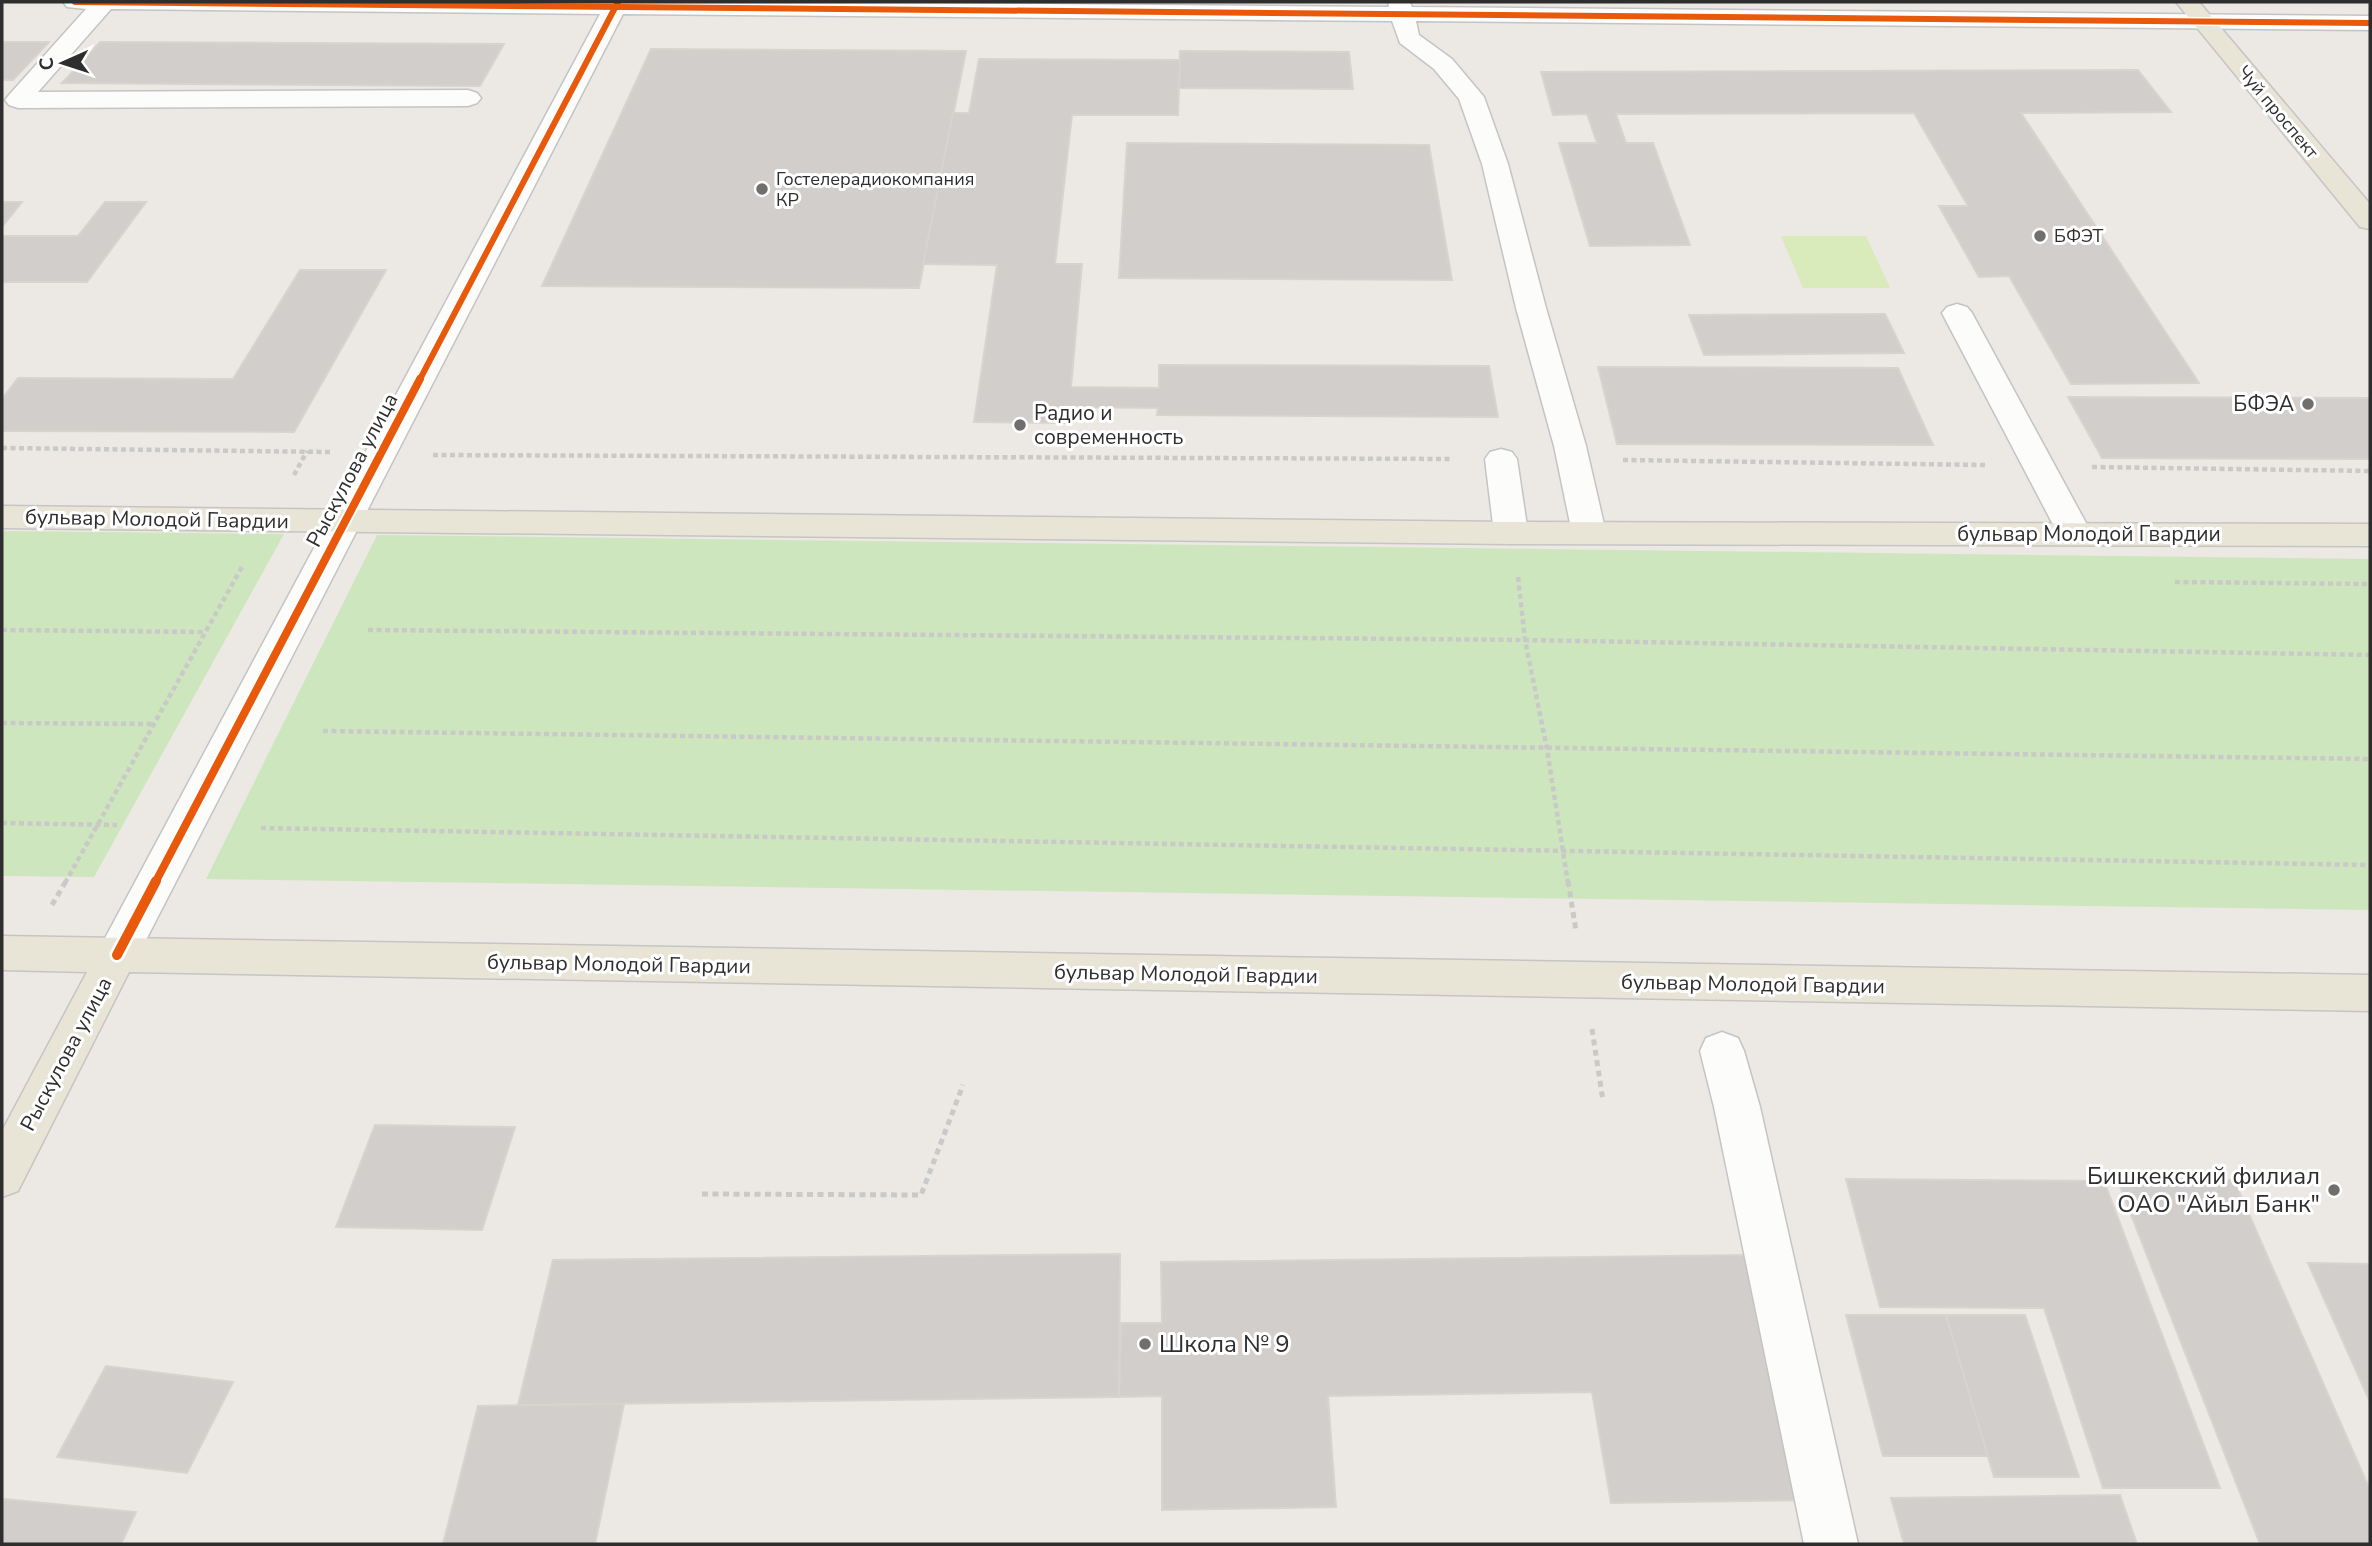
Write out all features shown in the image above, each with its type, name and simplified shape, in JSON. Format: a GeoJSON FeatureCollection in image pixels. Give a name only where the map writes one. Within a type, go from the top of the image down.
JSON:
{"type":"FeatureCollection","features":[{"type":"Feature","properties":{"kind":"main road","name":"Чуй проспект"},"geometry":{"type":"LineString","coordinates":[[2195,12],[2370,221]]}},
{"type":"Feature","properties":{"kind":"main road","name":"бульвар Молодой Гвардии"},"geometry":{"type":"LineString","coordinates":[[2,517],[1511,533],[2370,535]]}},
{"type":"Feature","properties":{"kind":"main road","name":"бульвар Молодой Гвардии"},"geometry":{"type":"LineString","coordinates":[[13,953],[2370,993]]}},
{"type":"Feature","properties":{"kind":"main road","name":"Рыскулова улица"},"geometry":{"type":"LineString","coordinates":[[2,1176],[117,955]]}},
{"type":"Feature","properties":{"kind":"street"},"geometry":{"type":"LineString","coordinates":[[75,2],[2195,12],[2370,23]]}},
{"type":"Feature","properties":{"kind":"street"},"geometry":{"type":"LineString","coordinates":[[105,2],[18,100],[468,98]]}},
{"type":"Feature","properties":{"kind":"street","name":"Рыскулова улица"},"geometry":{"type":"LineString","coordinates":[[117,955],[617,4]]}},
{"type":"Feature","properties":{"kind":"street"},"geometry":{"type":"LineString","coordinates":[[1401,7],[1408,38],[1443,64],[1471,97],[1495,164],[1573,460],[1589,533]]}},
{"type":"Feature","properties":{"kind":"street"},"geometry":{"type":"LineString","coordinates":[[1957,313],[2076,534]]}},
{"type":"Feature","properties":{"kind":"street"},"geometry":{"type":"LineString","coordinates":[[1501,459],[1511,533]]}},
{"type":"Feature","properties":{"kind":"street"},"geometry":{"type":"LineString","coordinates":[[1722,1051],[1737,1107],[1831,1544]]}},
{"type":"Feature","properties":{"kind":"path"},"geometry":{"type":"LineString","coordinates":[[2,448],[380,454],[1501,459]]}},
{"type":"Feature","properties":{"kind":"path"},"geometry":{"type":"LineString","coordinates":[[13,953],[97,825],[307,451]]}},
{"type":"Feature","properties":{"kind":"path"},"geometry":{"type":"LineString","coordinates":[[1573,460],[2370,471]]}},
{"type":"Feature","properties":{"kind":"path"},"geometry":{"type":"LineString","coordinates":[[1511,533],[1525,640],[1547,749],[1603,1101]]}},
{"type":"Feature","properties":{"kind":"path"},"geometry":{"type":"LineString","coordinates":[[2,630],[206,632]]}},
{"type":"Feature","properties":{"kind":"path"},"geometry":{"type":"LineString","coordinates":[[368,630],[1525,640],[2370,655]]}},
{"type":"Feature","properties":{"kind":"path"},"geometry":{"type":"LineString","coordinates":[[2,723],[154,724]]}},
{"type":"Feature","properties":{"kind":"path"},"geometry":{"type":"LineString","coordinates":[[323,731],[2370,759]]}},
{"type":"Feature","properties":{"kind":"path"},"geometry":{"type":"LineString","coordinates":[[2,823],[117,824]]}},
{"type":"Feature","properties":{"kind":"path"},"geometry":{"type":"LineString","coordinates":[[261,828],[2370,864]]}},
{"type":"Feature","properties":{"kind":"path"},"geometry":{"type":"LineString","coordinates":[[702,1194],[921,1195],[963,1085]]}},
{"type":"Feature","properties":{"kind":"green space"},"geometry":{"type":"Polygon","coordinates":[[[1781,236],[1866,236],[1890,288],[1803,288],[1781,236]]]}},
{"type":"Feature","properties":{"kind":"green space"},"geometry":{"type":"Polygon","coordinates":[[[2,531],[284,534],[94,877],[2,876],[2,531]]]}},
{"type":"Feature","properties":{"kind":"green space"},"geometry":{"type":"Polygon","coordinates":[[[377,535],[2370,559],[2370,910],[206,879],[377,535]]]}},
{"type":"Feature","properties":{"kind":"building"},"geometry":{"type":"Polygon","coordinates":[[[2,42],[49,42],[13,80],[2,80],[2,42]]]}},
{"type":"Feature","properties":{"kind":"building"},"geometry":{"type":"Polygon","coordinates":[[[100,42],[504,44],[480,86],[62,83],[100,42]]]}},
{"type":"Feature","properties":{"kind":"building","name":"Гостелерадиокомпания КР"},"geometry":{"type":"Polygon","coordinates":[[[651,49],[966,51],[919,288],[542,286],[651,49]]]}},
{"type":"Feature","properties":{"kind":"building"},"geometry":{"type":"Polygon","coordinates":[[[1180,51],[1349,52],[1353,89],[1179,88],[1180,51]]]}},
{"type":"Feature","properties":{"kind":"building"},"geometry":{"type":"Polygon","coordinates":[[[979,59],[1180,60],[1178,115],[1072,115],[1055,264],[1082,264],[1071,387],[1159,388],[1159,365],[1489,366],[1498,417],[1157,415],[1158,408],[1069,407],[1067,423],[974,422],[997,265],[923,264],[953,113],[969,113],[979,59]]]}},
{"type":"Feature","properties":{"kind":"building"},"geometry":{"type":"Polygon","coordinates":[[[2138,70],[2171,112],[2021,113],[2199,383],[2071,384],[2009,276],[1979,277],[1939,206],[1968,206],[1914,113],[1616,114],[1626,143],[1653,143],[1690,245],[1590,246],[1559,143],[1597,143],[1587,114],[1553,115],[1541,72],[2138,70]]]}},
{"type":"Feature","properties":{"kind":"building"},"geometry":{"type":"Polygon","coordinates":[[[1127,143],[1429,145],[1452,280],[1119,278],[1127,143]]]}},
{"type":"Feature","properties":{"kind":"building"},"geometry":{"type":"Polygon","coordinates":[[[2,202],[22,202],[2,227],[2,202]]]}},
{"type":"Feature","properties":{"kind":"building"},"geometry":{"type":"Polygon","coordinates":[[[105,202],[146,202],[87,282],[2,282],[2,236],[78,236],[105,202]]]}},
{"type":"Feature","properties":{"kind":"building"},"geometry":{"type":"Polygon","coordinates":[[[300,270],[386,270],[294,432],[2,431],[2,399],[18,378],[233,379],[300,270]]]}},
{"type":"Feature","properties":{"kind":"building"},"geometry":{"type":"Polygon","coordinates":[[[1885,314],[1904,353],[1704,355],[1689,315],[1885,314]]]}},
{"type":"Feature","properties":{"kind":"building"},"geometry":{"type":"Polygon","coordinates":[[[1598,367],[1898,368],[1933,445],[1617,444],[1598,367]]]}},
{"type":"Feature","properties":{"kind":"building"},"geometry":{"type":"Polygon","coordinates":[[[2068,397],[2370,398],[2370,459],[2102,458],[2068,397]]]}},
{"type":"Feature","properties":{"kind":"building"},"geometry":{"type":"Polygon","coordinates":[[[375,1125],[515,1127],[482,1230],[336,1227],[375,1125]]]}},
{"type":"Feature","properties":{"kind":"building"},"geometry":{"type":"Polygon","coordinates":[[[1846,1179],[2104,1181],[2220,1488],[2103,1488],[2044,1308],[1880,1307],[1846,1179]]]}},
{"type":"Feature","properties":{"kind":"building"},"geometry":{"type":"Polygon","coordinates":[[[2117,1179],[2234,1180],[2370,1490],[2370,1544],[2260,1544],[2117,1179]]]}},
{"type":"Feature","properties":{"kind":"building"},"geometry":{"type":"Polygon","coordinates":[[[1120,1254],[1119,1397],[518,1405],[553,1260],[1120,1254]]]}},
{"type":"Feature","properties":{"kind":"building"},"geometry":{"type":"Polygon","coordinates":[[[1753,1255],[1814,1500],[1611,1503],[1592,1392],[1328,1396],[1336,1507],[1162,1510],[1162,1396],[1119,1397],[1121,1323],[1162,1323],[1161,1262],[1753,1255]]]}},
{"type":"Feature","properties":{"kind":"building"},"geometry":{"type":"Polygon","coordinates":[[[2308,1263],[2370,1264],[2370,1402],[2308,1263]]]}},
{"type":"Feature","properties":{"kind":"building"},"geometry":{"type":"Polygon","coordinates":[[[1846,1315],[1946,1315],[1988,1456],[1883,1456],[1846,1315]]]}},
{"type":"Feature","properties":{"kind":"building"},"geometry":{"type":"Polygon","coordinates":[[[1946,1315],[2025,1315],[2079,1477],[1994,1477],[1946,1315]]]}},
{"type":"Feature","properties":{"kind":"building"},"geometry":{"type":"Polygon","coordinates":[[[106,1366],[233,1382],[187,1473],[57,1457],[106,1366]]]}},
{"type":"Feature","properties":{"kind":"building"},"geometry":{"type":"Polygon","coordinates":[[[624,1404],[595,1544],[443,1544],[478,1406],[624,1404]]]}},
{"type":"Feature","properties":{"kind":"building"},"geometry":{"type":"Polygon","coordinates":[[[2120,1495],[2137,1544],[1904,1544],[1891,1498],[2120,1495]]]}},
{"type":"Feature","properties":{"kind":"building"},"geometry":{"type":"Polygon","coordinates":[[[4,1499],[136,1512],[121,1544],[2,1544],[4,1499]]]}},
{"type":"Feature","properties":{"kind":"cycle path"},"geometry":{"type":"LineString","coordinates":[[75,2],[2370,23]]}},
{"type":"Feature","properties":{"kind":"cycle path"},"geometry":{"type":"LineString","coordinates":[[117,955],[618,2]]}},
{"type":"Feature","properties":{"kind":"place","name":"Гостелерадиокомпания КР"},"geometry":{"type":"Point","coordinates":[762,189]}},
{"type":"Feature","properties":{"kind":"place","name":"БФЭТ"},"geometry":{"type":"Point","coordinates":[2040,236]}},
{"type":"Feature","properties":{"kind":"place","name":"БФЭА"},"geometry":{"type":"Point","coordinates":[2308,404]}},
{"type":"Feature","properties":{"kind":"place","name":"Радио и современность"},"geometry":{"type":"Point","coordinates":[1020,425]}},
{"type":"Feature","properties":{"kind":"place","name":"Бишкекский филиал ОАО \"Айыл Банк\""},"geometry":{"type":"Point","coordinates":[2334,1190]}},
{"type":"Feature","properties":{"kind":"place","name":"Школа № 9"},"geometry":{"type":"Point","coordinates":[1145,1344]}}]}
